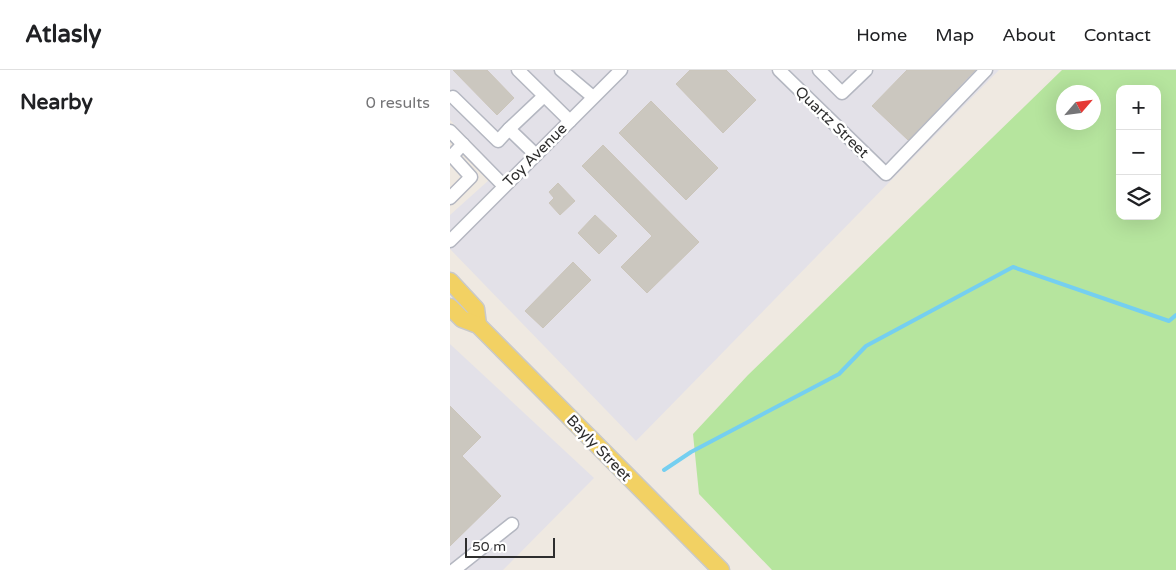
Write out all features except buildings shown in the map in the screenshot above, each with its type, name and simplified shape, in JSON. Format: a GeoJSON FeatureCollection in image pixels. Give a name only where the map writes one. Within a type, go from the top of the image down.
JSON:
{"type":"FeatureCollection","features":[{"type":"Feature","properties":{"kind":"main road","name":"Bayly Street"},"geometry":{"type":"LineString","coordinates":[[450,281],[476,309],[478,325]]}},
{"type":"Feature","properties":{"kind":"main road","name":"Bayly Street"},"geometry":{"type":"LineString","coordinates":[[452,313],[478,325],[721,570]]}},
{"type":"Feature","properties":{"kind":"street"},"geometry":{"type":"LineString","coordinates":[[518,70],[570,121]]}},
{"type":"Feature","properties":{"kind":"street","name":"Toy Avenue"},"geometry":{"type":"LineString","coordinates":[[450,241],[621,70]]}},
{"type":"Feature","properties":{"kind":"street","name":"Quartz Street"},"geometry":{"type":"LineString","coordinates":[[779,70],[886,174],[986,70]]}},
{"type":"Feature","properties":{"kind":"street"},"geometry":{"type":"LineString","coordinates":[[819,70],[842,93],[866,70]]}},
{"type":"Feature","properties":{"kind":"street"},"geometry":{"type":"LineString","coordinates":[[566,72],[593,97]]}},
{"type":"Feature","properties":{"kind":"street"},"geometry":{"type":"LineString","coordinates":[[453,97],[498,141],[544,96]]}},
{"type":"Feature","properties":{"kind":"street"},"geometry":{"type":"LineString","coordinates":[[509,129],[536,155]]}},
{"type":"Feature","properties":{"kind":"street"},"geometry":{"type":"LineString","coordinates":[[450,131],[504,186]]}},
{"type":"Feature","properties":{"kind":"street"},"geometry":{"type":"LineString","coordinates":[[450,198],[471,177],[452,156],[464,144]]}},
{"type":"Feature","properties":{"kind":"street"},"geometry":{"type":"LineString","coordinates":[[454,570],[512,524]]}},
{"type":"Feature","properties":{"kind":"shaded area"},"geometry":{"type":"Polygon","coordinates":[[[450,70],[999,70],[636,441],[450,249],[450,215],[499,171],[450,120],[450,70]]]}},
{"type":"Feature","properties":{"kind":"shaded area"},"geometry":{"type":"Polygon","coordinates":[[[450,344],[594,478],[503,570],[450,570],[450,344]]]}},
{"type":"Feature","properties":{"kind":"green space"},"geometry":{"type":"Polygon","coordinates":[[[1062,70],[1176,70],[1176,570],[772,570],[699,494],[693,434],[748,375],[1062,70]]]}},
{"type":"Feature","properties":{"kind":"waterway"},"geometry":{"type":"LineString","coordinates":[[664,470],[691,452],[839,374],[866,346],[1013,267],[1169,321],[1176,315]]}}]}
